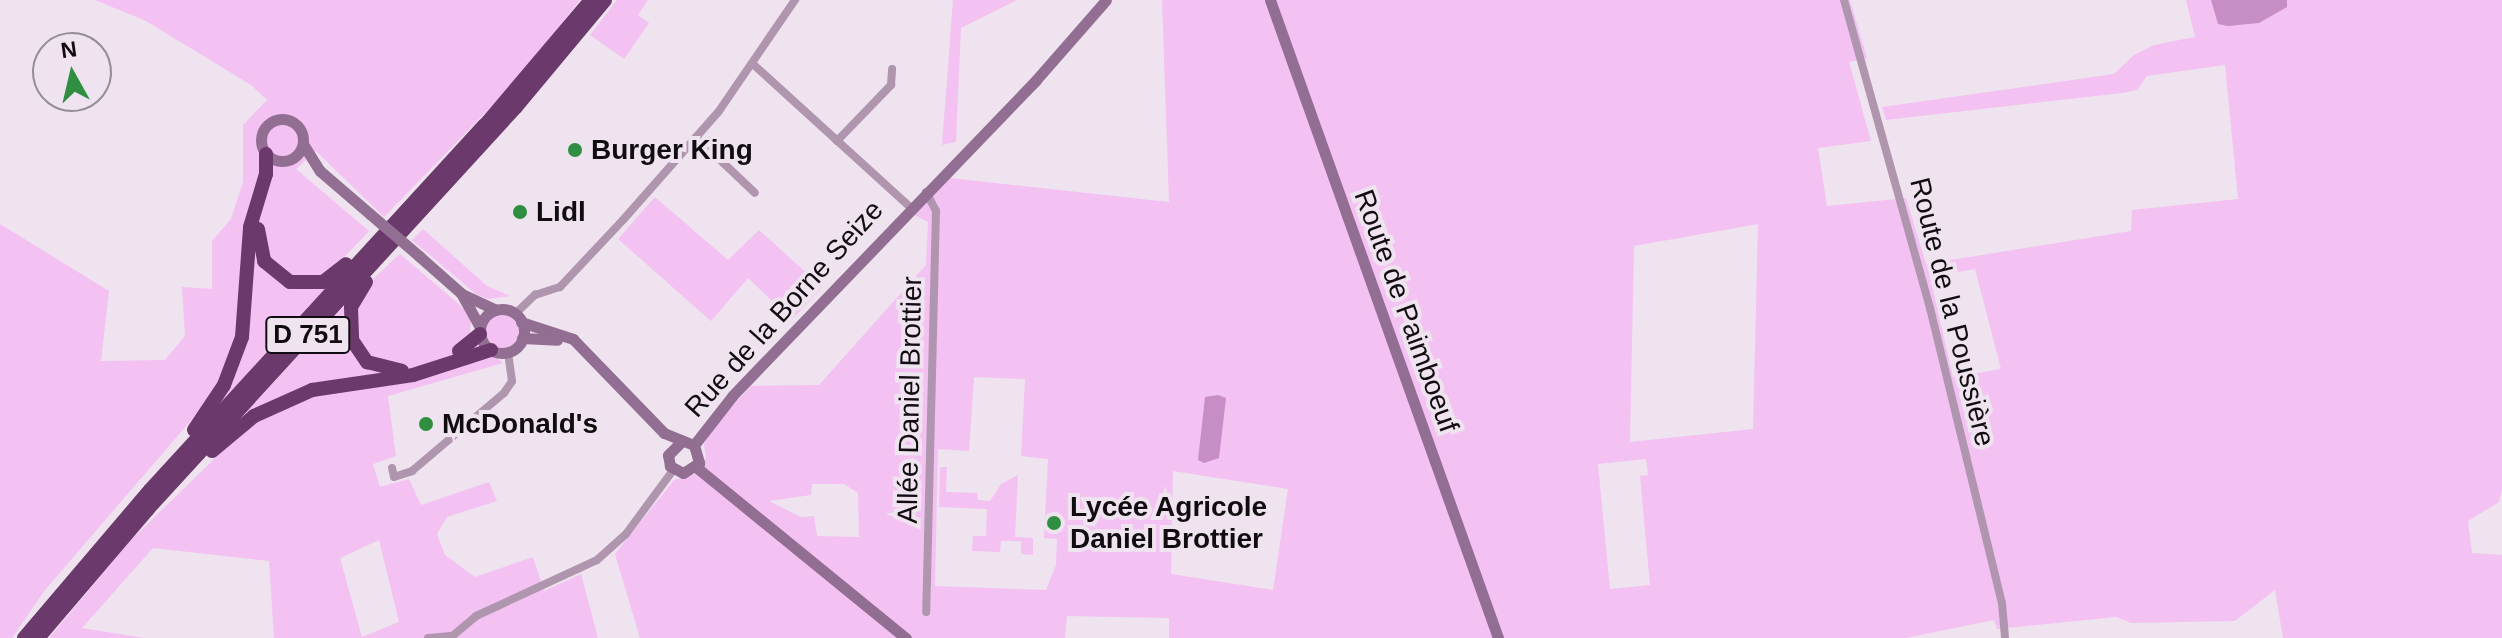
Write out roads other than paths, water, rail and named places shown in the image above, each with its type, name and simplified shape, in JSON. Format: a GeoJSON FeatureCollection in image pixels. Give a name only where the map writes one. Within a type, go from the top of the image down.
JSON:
{"type":"FeatureCollection","features":[{"type":"Feature","properties":{"kind":"highway","name":"D 751"},"geometry":{"type":"LineString","coordinates":[[24,638],[150,490],[387,232],[591,0]]}},
{"type":"Feature","properties":{"kind":"highway","name":"D 751"},"geometry":{"type":"LineString","coordinates":[[38,638],[180,474],[436,196],[605,0]]}},
{"type":"Feature","properties":{"kind":"highway"},"geometry":{"type":"LineString","coordinates":[[150,490],[152,479],[212,405],[238,352],[248,304],[250,227],[266,174],[266,154]]}},
{"type":"Feature","properties":{"kind":"highway"},"geometry":{"type":"LineString","coordinates":[[285,160],[272,178],[257,231],[259,250],[276,275],[303,285],[323,282],[375,235],[387,232]]}},
{"type":"Feature","properties":{"kind":"highway"},"geometry":{"type":"LineString","coordinates":[[436,196],[425,217],[358,292],[349,316],[352,340],[367,362],[396,372],[466,348],[480,330]]}},
{"type":"Feature","properties":{"kind":"highway"},"geometry":{"type":"LineString","coordinates":[[180,474],[192,471],[254,416],[295,396],[333,384],[413,375],[491,350]]}},
{"type":"Feature","properties":{"kind":"street"},"geometry":{"type":"LineString","coordinates":[[522,338],[518,318],[535,295],[564,284],[696,137],[754,65],[795,0]]}},
{"type":"Feature","properties":{"kind":"street","name":"Rue de la Borne Seize"},"geometry":{"type":"LineString","coordinates":[[688,443],[925,191],[1036,80],[1106,0]]}},
{"type":"Feature","properties":{"kind":"street","name":"Route de Paimboeuf"},"geometry":{"type":"LineString","coordinates":[[1270,0],[1498,638]]}},
{"type":"Feature","properties":{"kind":"street","name":"Route de la Poussière"},"geometry":{"type":"LineString","coordinates":[[1844,0],[1930,308],[2002,603],[2005,638]]}},
{"type":"Feature","properties":{"kind":"street"},"geometry":{"type":"LineString","coordinates":[[754,65],[910,207]]}},
{"type":"Feature","properties":{"kind":"street"},"geometry":{"type":"LineString","coordinates":[[837,141],[891,85],[892,69]]}},
{"type":"Feature","properties":{"kind":"street"},"geometry":{"type":"LineString","coordinates":[[320,171],[266,154],[260,137],[278,118],[298,126],[303,144],[320,171],[461,293],[496,310],[573,339],[664,433],[688,443],[700,458],[696,467],[683,473],[674,469]]}},
{"type":"Feature","properties":{"kind":"street"},"geometry":{"type":"LineString","coordinates":[[696,137],[755,193]]}},
{"type":"Feature","properties":{"kind":"street"},"geometry":{"type":"LineString","coordinates":[[285,160],[303,144]]}},
{"type":"Feature","properties":{"kind":"street","name":"Allée Daniel Brottier"},"geometry":{"type":"LineString","coordinates":[[925,191],[936,211],[926,612]]}},
{"type":"Feature","properties":{"kind":"street"},"geometry":{"type":"LineString","coordinates":[[461,293],[491,350],[508,352]]}},
{"type":"Feature","properties":{"kind":"street"},"geometry":{"type":"LineString","coordinates":[[480,330],[496,310]]}},
{"type":"Feature","properties":{"kind":"street"},"geometry":{"type":"LineString","coordinates":[[508,352],[522,338],[547,337],[574,349],[669,450],[674,469]]}},
{"type":"Feature","properties":{"kind":"street"},"geometry":{"type":"LineString","coordinates":[[392,468],[394,477],[412,471],[504,393],[512,381],[508,352]]}},
{"type":"Feature","properties":{"kind":"street"},"geometry":{"type":"LineString","coordinates":[[669,450],[688,443]]}},
{"type":"Feature","properties":{"kind":"street"},"geometry":{"type":"LineString","coordinates":[[696,467],[906,638]]}},
{"type":"Feature","properties":{"kind":"street"},"geometry":{"type":"LineString","coordinates":[[428,638],[450,637],[476,616],[597,560],[626,534],[674,469]]}},
{"type":"Feature","properties":{"kind":"place","name":"Burger King"},"geometry":{"type":"Point","coordinates":[575,150]}},
{"type":"Feature","properties":{"kind":"place","name":"Lidl"},"geometry":{"type":"Point","coordinates":[520,212]}},
{"type":"Feature","properties":{"kind":"place","name":"McDonald's"},"geometry":{"type":"Point","coordinates":[426,424]}},
{"type":"Feature","properties":{"kind":"place","name":"Lycée Agricole Daniel Brottier"},"geometry":{"type":"Point","coordinates":[1054,523]}}]}
